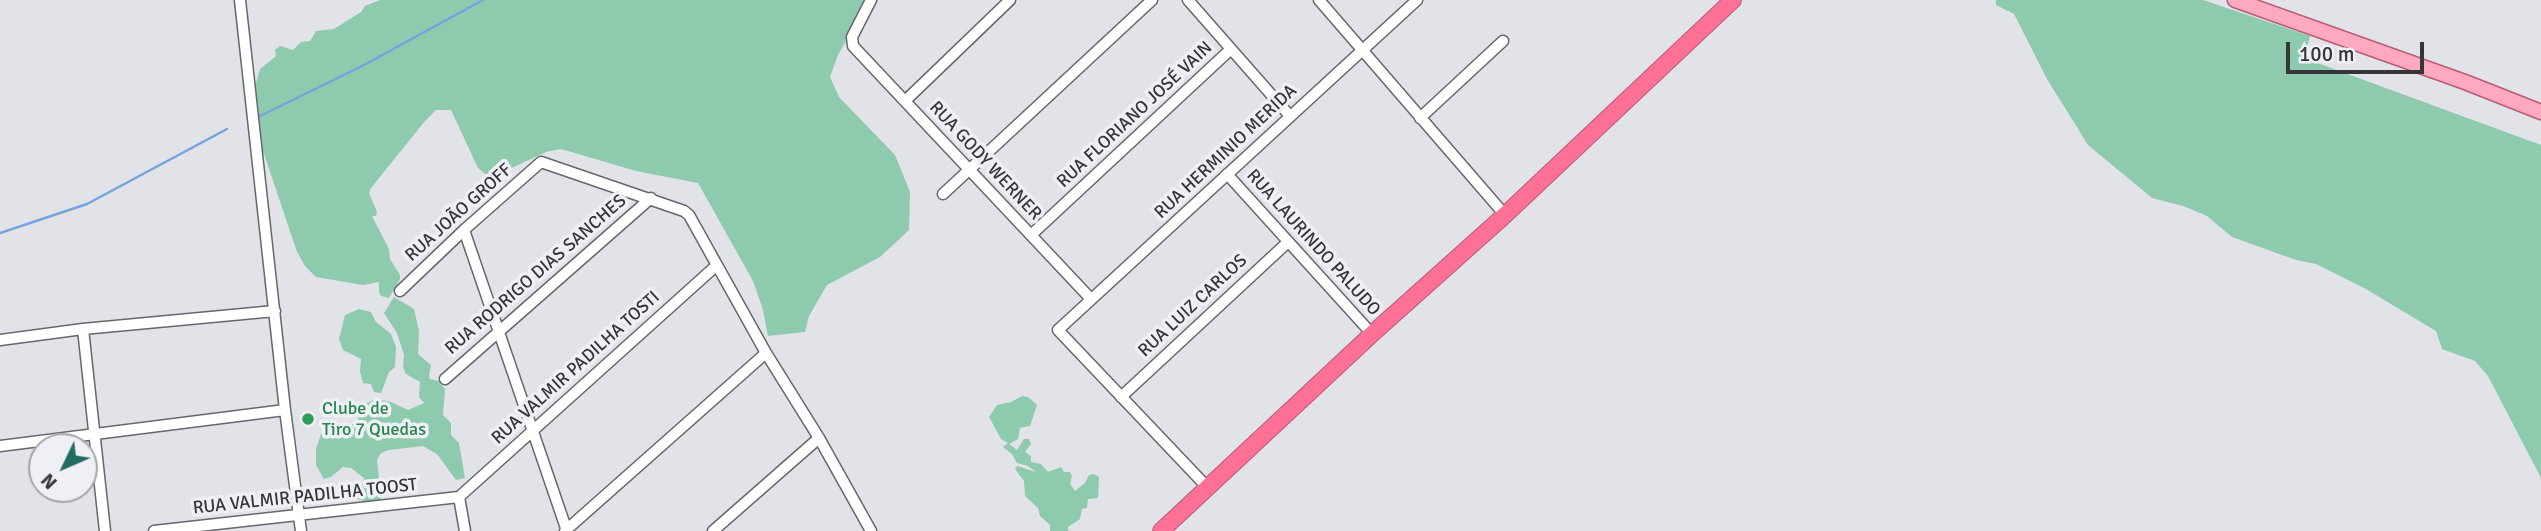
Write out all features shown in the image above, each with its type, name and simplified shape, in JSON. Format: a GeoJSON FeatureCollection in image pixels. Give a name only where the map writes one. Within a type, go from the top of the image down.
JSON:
{"type":"FeatureCollection","features":[{"type":"Feature","properties":{"kind":"highway"},"geometry":{"type":"LineString","coordinates":[[1161,531],[1732,1]]}},
{"type":"Feature","properties":{"kind":"main road"},"geometry":{"type":"LineString","coordinates":[[2235,0],[2541,112]]}},
{"type":"Feature","properties":{"kind":"street"},"geometry":{"type":"LineString","coordinates":[[240,0],[301,531]]}},
{"type":"Feature","properties":{"kind":"street","name":"RUA GODY WERNER"},"geometry":{"type":"LineString","coordinates":[[871,0],[852,37],[853,47],[1091,299]]}},
{"type":"Feature","properties":{"kind":"street"},"geometry":{"type":"LineString","coordinates":[[943,194],[1152,0]]}},
{"type":"Feature","properties":{"kind":"street"},"geometry":{"type":"LineString","coordinates":[[1188,0],[1290,116]]}},
{"type":"Feature","properties":{"kind":"street"},"geometry":{"type":"LineString","coordinates":[[1319,0],[1504,215]]}},
{"type":"Feature","properties":{"kind":"street","name":"RUA HERMINIO MERIDA"},"geometry":{"type":"LineString","coordinates":[[1121,397],[1058,330],[1418,0]]}},
{"type":"Feature","properties":{"kind":"street"},"geometry":{"type":"LineString","coordinates":[[905,101],[1003,2]]}},
{"type":"Feature","properties":{"kind":"street"},"geometry":{"type":"LineString","coordinates":[[1420,118],[1503,41]]}},
{"type":"Feature","properties":{"kind":"street","name":"RUA FLORIANO JOSÉ VAIN"},"geometry":{"type":"LineString","coordinates":[[1031,235],[1231,49]]}},
{"type":"Feature","properties":{"kind":"street","name":"RUA JOÃO GROFF"},"geometry":{"type":"LineString","coordinates":[[400,291],[541,162],[651,198]]}},
{"type":"Feature","properties":{"kind":"street","name":"RUA LAURINDO PALUDO"},"geometry":{"type":"LineString","coordinates":[[1227,174],[1372,334]]}},
{"type":"Feature","properties":{"kind":"street"},"geometry":{"type":"LineString","coordinates":[[651,198],[689,215],[766,353],[819,438],[866,528]]}},
{"type":"Feature","properties":{"kind":"street","name":"RUA RODRIGO DIAS SANCHES"},"geometry":{"type":"LineString","coordinates":[[445,379],[651,198]]}},
{"type":"Feature","properties":{"kind":"street"},"geometry":{"type":"LineString","coordinates":[[464,230],[566,530],[766,353]]}},
{"type":"Feature","properties":{"kind":"street","name":"RUA LUIZ CARLOS"},"geometry":{"type":"LineString","coordinates":[[1121,397],[1288,242]]}},
{"type":"Feature","properties":{"kind":"street","name":"RUA VALMIR PADILHA TOSTI"},"geometry":{"type":"LineString","coordinates":[[460,497],[717,265]]}},
{"type":"Feature","properties":{"kind":"street"},"geometry":{"type":"LineString","coordinates":[[0,340],[275,311]]}},
{"type":"Feature","properties":{"kind":"street"},"geometry":{"type":"LineString","coordinates":[[83,330],[95,433]]}},
{"type":"Feature","properties":{"kind":"street"},"geometry":{"type":"LineString","coordinates":[[1121,397],[1208,488]]}},
{"type":"Feature","properties":{"kind":"street"},"geometry":{"type":"LineString","coordinates":[[98,436],[285,410]]}},
{"type":"Feature","properties":{"kind":"street"},"geometry":{"type":"LineString","coordinates":[[713,531],[819,438]]}},
{"type":"Feature","properties":{"kind":"street"},"geometry":{"type":"LineString","coordinates":[[0,446],[28,443]]}},
{"type":"Feature","properties":{"kind":"street"},"geometry":{"type":"LineString","coordinates":[[98,464],[105,531]]}},
{"type":"Feature","properties":{"kind":"street"},"geometry":{"type":"LineString","coordinates":[[460,497],[465,531]]}},
{"type":"Feature","properties":{"kind":"street","name":"RUA VALMIR PADILHA TOOST"},"geometry":{"type":"LineString","coordinates":[[155,531],[460,497]]}},
{"type":"Feature","properties":{"kind":"green space"},"geometry":{"type":"Polygon","coordinates":[[[380,0],[869,0],[838,55],[830,77],[839,97],[895,155],[910,192],[909,230],[880,257],[827,285],[809,316],[805,332],[768,336],[753,281],[698,183],[636,171],[561,149],[546,152],[490,178],[478,168],[451,110],[436,110],[369,193],[377,212],[376,216],[372,216],[389,249],[390,259],[400,275],[389,298],[381,296],[379,282],[363,285],[316,277],[305,266],[297,252],[264,154],[257,143],[256,83],[260,69],[276,56],[275,50],[280,46],[293,50],[301,42],[310,41],[316,31],[334,29],[361,12],[365,6],[380,0]]]}},
{"type":"Feature","properties":{"kind":"green space"},"geometry":{"type":"Polygon","coordinates":[[[1996,0],[2203,0],[2310,36],[2304,58],[2541,145],[2541,478],[2488,376],[2475,361],[2442,349],[2436,331],[2366,289],[2316,264],[2296,260],[2232,237],[2207,216],[2152,198],[2088,145],[2047,79],[2014,14],[1996,5],[1996,0]]]}},
{"type":"Feature","properties":{"kind":"green space"},"geometry":{"type":"Polygon","coordinates":[[[394,297],[414,309],[419,331],[418,354],[431,365],[430,379],[438,381],[445,389],[443,415],[451,423],[451,435],[459,443],[465,478],[456,480],[437,454],[423,446],[389,450],[381,453],[377,460],[379,478],[386,493],[377,502],[369,503],[352,497],[355,490],[362,486],[364,478],[351,468],[343,467],[324,479],[316,465],[316,449],[326,428],[335,423],[351,425],[358,421],[361,406],[376,399],[408,410],[424,403],[419,397],[420,382],[406,374],[403,367],[404,355],[397,333],[384,313],[394,297]]]}},
{"type":"Feature","properties":{"kind":"green space"},"geometry":{"type":"Polygon","coordinates":[[[359,309],[371,312],[376,322],[391,334],[396,347],[395,367],[389,372],[381,393],[374,392],[371,384],[363,383],[361,359],[343,350],[339,339],[345,315],[359,309]]]}},
{"type":"Feature","properties":{"kind":"green space"},"geometry":{"type":"Polygon","coordinates":[[[1022,396],[1028,397],[1037,405],[1030,426],[1020,428],[1018,439],[1009,444],[1017,450],[1024,439],[1029,439],[1031,444],[1025,452],[1031,456],[1031,462],[1041,464],[1048,472],[1061,467],[1064,472],[1070,472],[1070,484],[1075,491],[1085,483],[1089,475],[1099,477],[1098,498],[1088,499],[1087,508],[1082,509],[1080,519],[1068,527],[1071,531],[1050,531],[1050,525],[1040,516],[1038,508],[1025,496],[1024,481],[1015,469],[1017,466],[1036,472],[1017,463],[1012,454],[1003,447],[1008,443],[1001,439],[989,417],[997,405],[1022,396]]]}},
{"type":"Feature","properties":{"kind":"waterway"},"geometry":{"type":"LineString","coordinates":[[260,116],[364,65],[483,0]]}},
{"type":"Feature","properties":{"kind":"waterway"},"geometry":{"type":"LineString","coordinates":[[0,233],[87,204],[227,129]]}},
{"type":"Feature","properties":{"kind":"place","name":"Clube de Tiro 7 Quedas"},"geometry":{"type":"Point","coordinates":[308,419]}}]}
